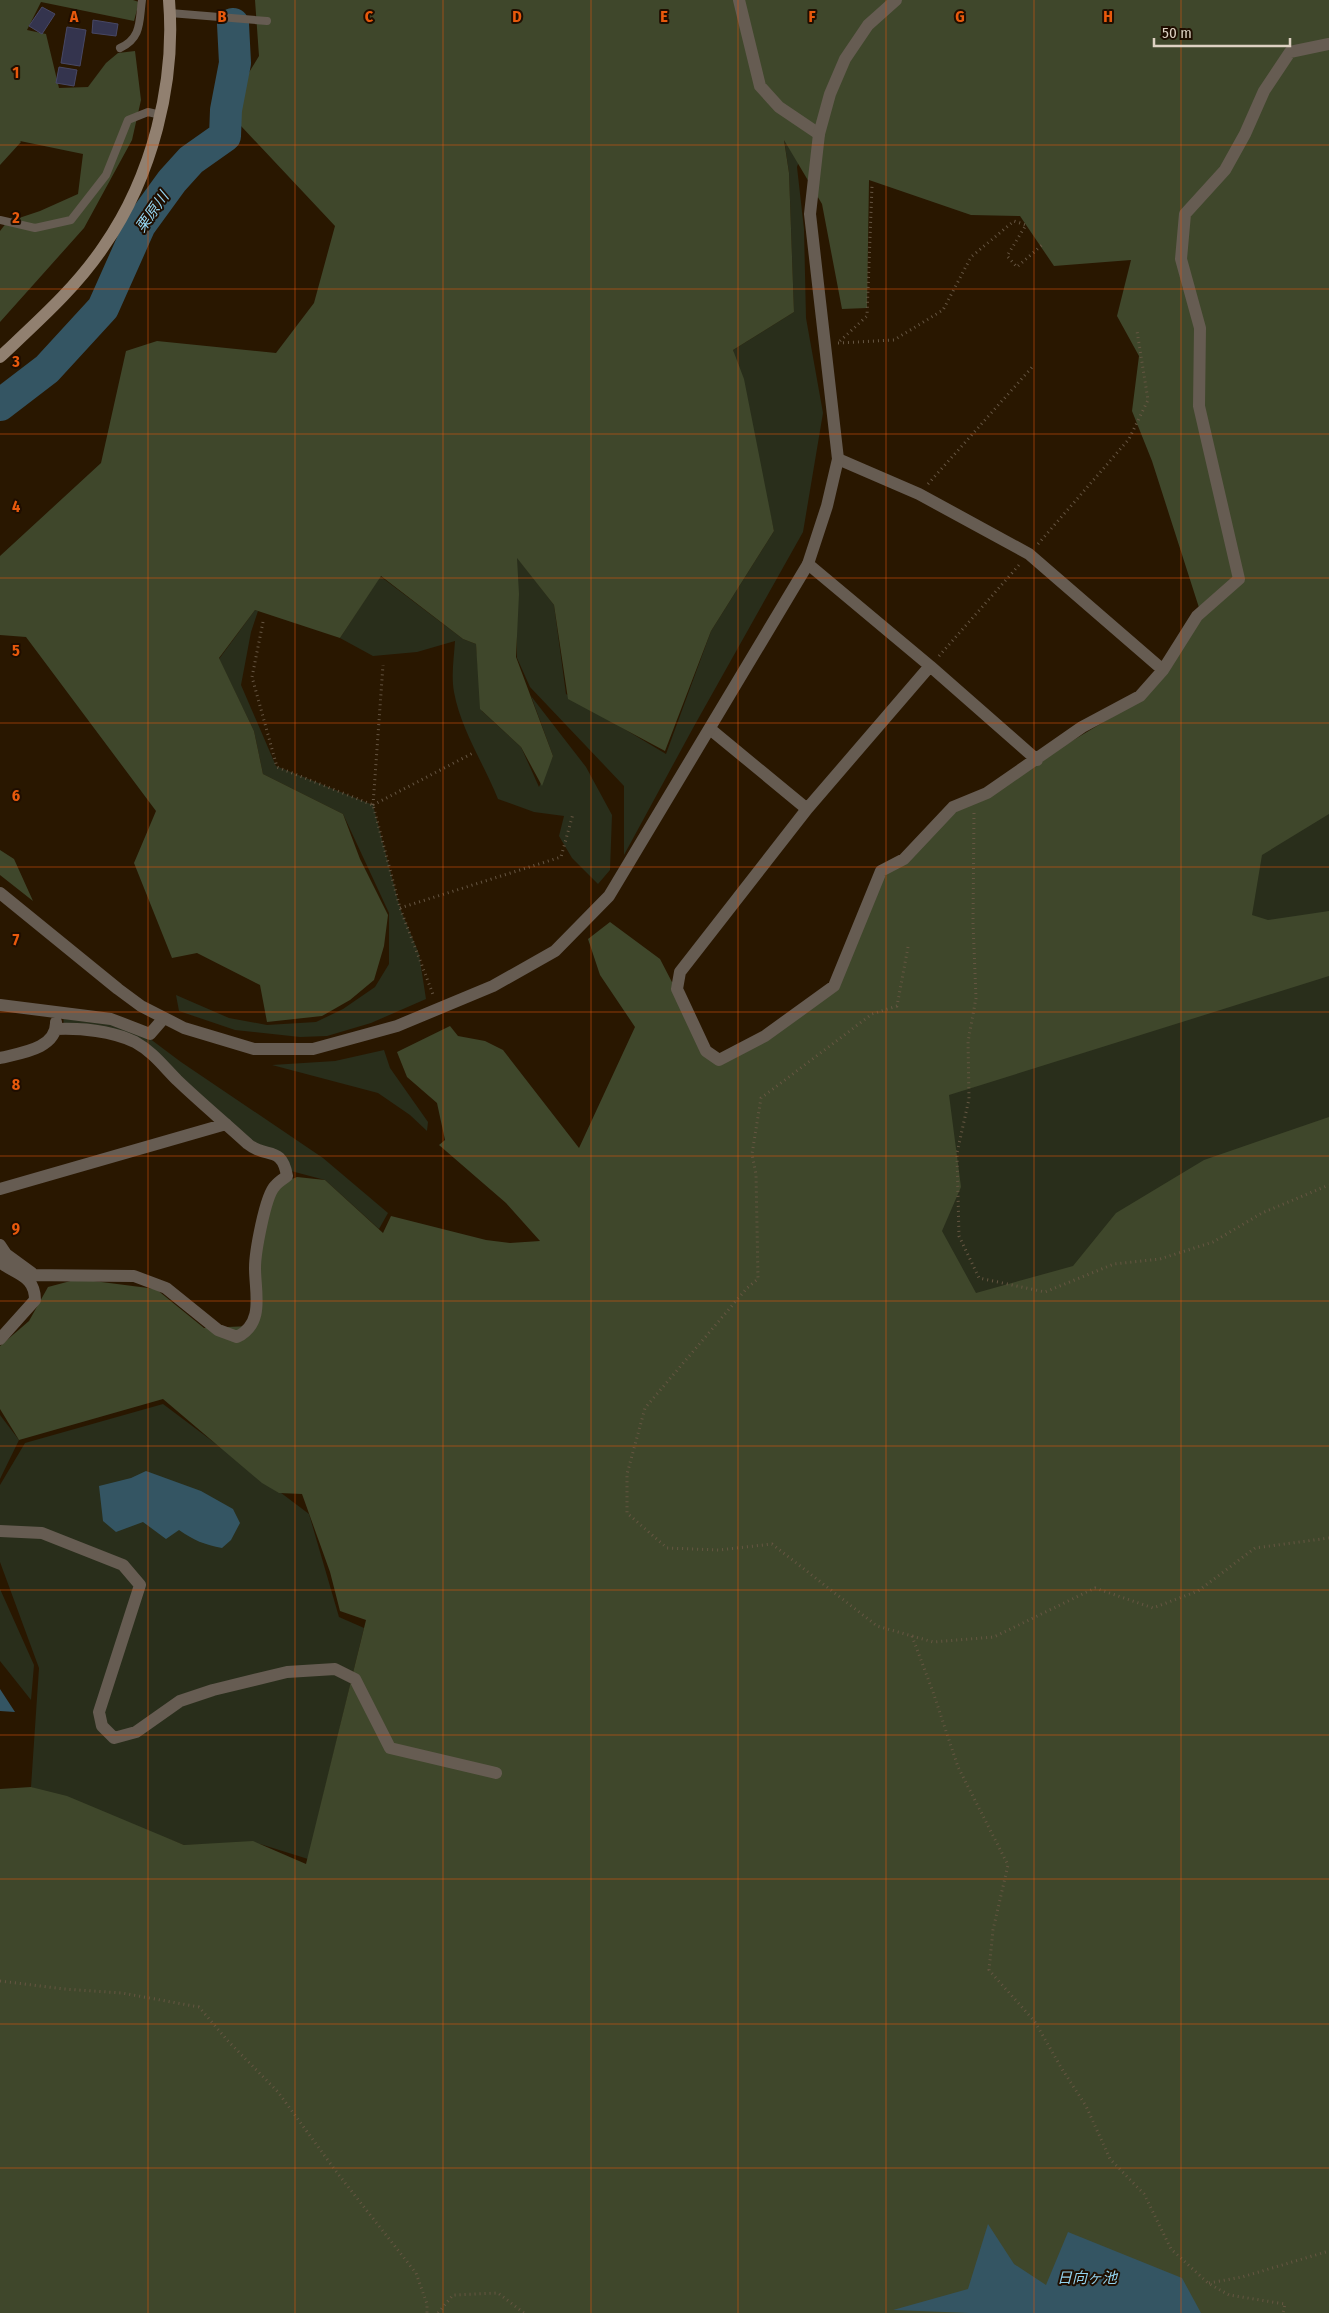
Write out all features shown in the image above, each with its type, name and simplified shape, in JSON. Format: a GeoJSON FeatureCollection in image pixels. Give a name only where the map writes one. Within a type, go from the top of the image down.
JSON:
{"type":"FeatureCollection","features":[{"type":"Feature","properties":{"kind":"main road"},"geometry":{"type":"LineString","coordinates":[[0,357],[64,296],[104,246],[139,183],[161,115],[166,82],[169,0]]}},
{"type":"Feature","properties":{"kind":"street"},"geometry":{"type":"LineString","coordinates":[[739,0],[760,86],[778,107],[819,134]]}},
{"type":"Feature","properties":{"kind":"street"},"geometry":{"type":"LineString","coordinates":[[0,893],[118,989],[163,1019],[201,1034],[254,1049],[313,1050],[397,1026],[493,986],[555,951],[609,896],[808,564],[827,506],[838,459],[832,344],[810,214],[819,134],[830,94],[845,59],[868,25],[896,0]]}},
{"type":"Feature","properties":{"kind":"street"},"geometry":{"type":"LineString","coordinates":[[930,666],[806,809],[680,972],[676,989],[706,1051],[719,1060],[765,1036],[834,986],[881,871],[904,858],[953,806],[987,793],[1082,727],[1140,696],[1163,670],[1197,616],[1239,579],[1199,406],[1200,328],[1181,259],[1185,214],[1225,170],[1245,134],[1264,92],[1290,52],[1329,44]]}},
{"type":"Feature","properties":{"kind":"street"},"geometry":{"type":"LineString","coordinates":[[838,459],[919,494],[1029,554],[1163,670]]}},
{"type":"Feature","properties":{"kind":"street"},"geometry":{"type":"LineString","coordinates":[[808,564],[930,666],[1037,760]]}},
{"type":"Feature","properties":{"kind":"street"},"geometry":{"type":"LineString","coordinates":[[710,729],[806,809]]}},
{"type":"Feature","properties":{"kind":"street"},"geometry":{"type":"LineString","coordinates":[[0,1005],[111,1019],[150,1034],[163,1019]]}},
{"type":"Feature","properties":{"kind":"street"},"geometry":{"type":"LineString","coordinates":[[0,1058],[36,1049],[49,1040],[56,1029],[56,1012]]}},
{"type":"Feature","properties":{"kind":"street"},"geometry":{"type":"LineString","coordinates":[[22,1275],[134,1276],[166,1288],[218,1330],[237,1337],[245,1333],[251,1326],[258,1304],[255,1266],[267,1201],[275,1186],[287,1176],[285,1163],[275,1153],[254,1150],[177,1080],[152,1053],[133,1041],[90,1030],[56,1029]]}},
{"type":"Feature","properties":{"kind":"street"},"geometry":{"type":"LineString","coordinates":[[0,1189],[226,1124]]}},
{"type":"Feature","properties":{"kind":"street"},"geometry":{"type":"LineString","coordinates":[[0,1245],[6,1254],[35,1275]]}},
{"type":"Feature","properties":{"kind":"street"},"geometry":{"type":"LineString","coordinates":[[0,1262],[22,1275],[33,1285],[34,1300],[0,1339]]}},
{"type":"Feature","properties":{"kind":"street"},"geometry":{"type":"LineString","coordinates":[[0,1531],[42,1533],[123,1565],[140,1585],[99,1712],[102,1726],[114,1738],[136,1732],[180,1701],[213,1690],[287,1672],[335,1669],[355,1679],[390,1748],[496,1773]]}},
{"type":"Feature","properties":{"kind":"lane"},"geometry":{"type":"LineString","coordinates":[[120,48],[130,43],[138,31],[142,0]]}},
{"type":"Feature","properties":{"kind":"lane"},"geometry":{"type":"LineString","coordinates":[[170,13],[267,20]]}},
{"type":"Feature","properties":{"kind":"lane"},"geometry":{"type":"LineString","coordinates":[[0,220],[35,228],[70,220],[106,175],[128,120],[148,112],[161,115]]}},
{"type":"Feature","properties":{"kind":"path"},"geometry":{"type":"LineString","coordinates":[[832,344],[867,316],[872,186]]}},
{"type":"Feature","properties":{"kind":"path"},"geometry":{"type":"LineString","coordinates":[[832,344],[894,340],[942,310],[971,257],[1014,221],[1026,225],[1007,256],[1017,267],[1042,245]]}},
{"type":"Feature","properties":{"kind":"path"},"geometry":{"type":"LineString","coordinates":[[930,666],[1128,439],[1148,400],[1137,331]]}},
{"type":"Feature","properties":{"kind":"path"},"geometry":{"type":"LineString","coordinates":[[919,494],[1034,365]]}},
{"type":"Feature","properties":{"kind":"path"},"geometry":{"type":"LineString","coordinates":[[263,622],[252,678],[277,767],[373,806]]}},
{"type":"Feature","properties":{"kind":"path"},"geometry":{"type":"LineString","coordinates":[[383,665],[373,806],[400,908],[438,1009]]}},
{"type":"Feature","properties":{"kind":"path"},"geometry":{"type":"LineString","coordinates":[[373,806],[472,753]]}},
{"type":"Feature","properties":{"kind":"path"},"geometry":{"type":"LineString","coordinates":[[974,810],[973,923],[976,998],[968,1042],[969,1099],[957,1153],[959,1236],[979,1278],[1045,1292],[1114,1264],[1160,1259],[1213,1242],[1262,1213],[1329,1185]]}},
{"type":"Feature","properties":{"kind":"path"},"geometry":{"type":"LineString","coordinates":[[400,908],[561,857],[573,814]]}},
{"type":"Feature","properties":{"kind":"path"},"geometry":{"type":"LineString","coordinates":[[908,947],[897,1006],[872,1014],[762,1098],[752,1154],[756,1174],[758,1279],[748,1288],[645,1408],[627,1474],[627,1513],[667,1548],[719,1550],[772,1544],[877,1626],[933,1642],[994,1637],[1095,1588],[1153,1608],[1198,1591],[1256,1548],[1329,1538]]}},
{"type":"Feature","properties":{"kind":"path"},"geometry":{"type":"LineString","coordinates":[[911,1636],[933,1692],[958,1767],[1008,1865],[993,1930],[989,1970],[1036,2022],[1062,2069],[1086,2106],[1110,2159],[1144,2194],[1171,2249],[1208,2283],[1229,2294],[1242,2298],[1285,2304],[1283,2313]]}},
{"type":"Feature","properties":{"kind":"path"},"geometry":{"type":"LineString","coordinates":[[0,1981],[64,1990],[122,1992],[199,2007],[227,2040],[278,2092],[338,2174],[416,2273],[427,2313]]}},
{"type":"Feature","properties":{"kind":"path"},"geometry":{"type":"LineString","coordinates":[[1208,2283],[1242,2277],[1329,2251]]}},
{"type":"Feature","properties":{"kind":"path"},"geometry":{"type":"LineString","coordinates":[[438,2313],[453,2294],[498,2293],[524,2313]]}},
{"type":"Feature","properties":{"kind":"green space"},"geometry":{"type":"Polygon","coordinates":[[[0,0],[133,0],[139,2],[134,21],[41,2],[27,30],[46,34],[59,88],[88,87],[106,63],[118,53],[135,51],[141,100],[132,140],[84,228],[0,322],[0,231],[7,222],[40,211],[78,194],[83,154],[20,141],[0,165],[0,0]]]}},
{"type":"Feature","properties":{"kind":"green space"},"geometry":{"type":"Polygon","coordinates":[[[255,0],[1329,0],[1329,814],[1262,855],[1252,915],[1268,920],[1329,911],[1329,976],[949,1095],[961,1187],[942,1231],[976,1293],[1073,1266],[1116,1213],[1204,1160],[1329,1117],[1329,2313],[0,2313],[0,1789],[31,1787],[67,1796],[184,1845],[253,1841],[306,1864],[366,1620],[340,1611],[330,1572],[302,1494],[279,1493],[262,1483],[163,1399],[19,1440],[0,1409],[0,1346],[29,1321],[48,1287],[78,1279],[156,1289],[204,1328],[251,1326],[255,1267],[275,1186],[297,1177],[325,1180],[383,1233],[391,1216],[486,1240],[510,1243],[540,1241],[506,1203],[439,1145],[445,1140],[437,1103],[407,1077],[397,1052],[450,1026],[458,1036],[485,1041],[503,1050],[579,1148],[635,1027],[600,975],[588,939],[610,922],[660,959],[714,1063],[834,986],[883,876],[955,811],[1147,696],[1202,617],[1152,461],[1132,411],[1139,356],[1117,316],[1131,260],[1054,266],[1020,216],[971,215],[869,180],[867,308],[842,309],[822,204],[784,140],[789,173],[794,312],[733,350],[744,379],[774,531],[711,631],[665,751],[568,699],[554,605],[517,558],[519,594],[516,657],[553,756],[542,786],[521,747],[480,709],[476,644],[463,639],[381,576],[340,638],[255,610],[219,658],[254,731],[263,774],[343,814],[360,859],[388,915],[384,946],[374,980],[350,1000],[322,1016],[267,1022],[260,985],[197,953],[172,958],[134,863],[156,811],[26,637],[0,635],[0,556],[101,463],[126,351],[157,341],[276,353],[314,303],[335,226],[226,110],[259,56],[255,0]]]}},
{"type":"Feature","properties":{"kind":"green space"},"geometry":{"type":"Polygon","coordinates":[[[784,139],[806,140],[797,167],[804,229],[806,318],[823,413],[803,532],[624,855],[624,786],[530,687],[517,658],[517,557],[554,605],[566,694],[666,754],[711,631],[774,531],[733,350],[794,312],[789,173],[784,139]]]}},
{"type":"Feature","properties":{"kind":"green space"},"geometry":{"type":"Polygon","coordinates":[[[380,576],[463,639],[476,644],[482,711],[521,747],[539,787],[553,756],[531,696],[586,767],[612,815],[610,870],[598,884],[572,858],[559,836],[564,816],[534,812],[498,799],[467,733],[457,706],[453,680],[455,641],[417,652],[373,656],[340,638],[380,576]]]}},
{"type":"Feature","properties":{"kind":"green space"},"geometry":{"type":"Polygon","coordinates":[[[255,610],[258,611],[251,632],[241,685],[276,766],[373,805],[400,908],[419,954],[426,999],[371,1023],[327,1036],[300,1037],[235,1030],[179,1011],[176,995],[229,1018],[267,1025],[316,1022],[343,1009],[375,987],[389,964],[389,913],[343,814],[263,774],[254,731],[219,659],[255,610]]]}},
{"type":"Feature","properties":{"kind":"green space"},"geometry":{"type":"Polygon","coordinates":[[[1329,621],[1329,1229],[917,1382],[926,1058],[1329,621]]]}},
{"type":"Feature","properties":{"kind":"green space"},"geometry":{"type":"Polygon","coordinates":[[[0,850],[14,859],[33,901],[0,875],[0,850]]]}},
{"type":"Feature","properties":{"kind":"green space"},"geometry":{"type":"Polygon","coordinates":[[[63,1013],[137,1029],[181,1062],[323,1158],[388,1213],[379,1229],[325,1180],[291,1171],[252,1147],[127,1039],[64,1029],[63,1013]]]}},
{"type":"Feature","properties":{"kind":"green space"},"geometry":{"type":"Polygon","coordinates":[[[384,1050],[390,1068],[428,1122],[427,1131],[410,1115],[378,1093],[272,1065],[335,1061],[384,1050]]]}},
{"type":"Feature","properties":{"kind":"green space"},"geometry":{"type":"Polygon","coordinates":[[[163,1404],[309,1514],[339,1617],[364,1628],[308,1859],[260,1844],[184,1845],[31,1787],[39,1668],[0,1562],[0,1485],[25,1443],[163,1404]]]}},
{"type":"Feature","properties":{"kind":"green space"},"geometry":{"type":"Polygon","coordinates":[[[0,1415],[19,1440],[0,1479],[0,1415]]]}},
{"type":"Feature","properties":{"kind":"green space"},"geometry":{"type":"Polygon","coordinates":[[[0,1589],[34,1665],[31,1700],[0,1661],[0,1589]]]}},
{"type":"Feature","properties":{"kind":"water"},"geometry":{"type":"Polygon","coordinates":[[[146,1471],[201,1491],[233,1509],[240,1523],[231,1540],[222,1548],[199,1542],[179,1530],[166,1539],[143,1522],[116,1532],[103,1521],[99,1486],[131,1478],[146,1471]]]}},
{"type":"Feature","properties":{"kind":"water"},"geometry":{"type":"Polygon","coordinates":[[[0,1689],[15,1712],[0,1711],[0,1689]]]}},
{"type":"Feature","properties":{"kind":"water","name":"日向ヶ池"},"geometry":{"type":"Polygon","coordinates":[[[988,2224],[1014,2264],[1046,2285],[1068,2232],[1182,2278],[1201,2313],[970,2313],[893,2310],[968,2289],[988,2224]]]}},
{"type":"Feature","properties":{"kind":"building"},"geometry":{"type":"Polygon","coordinates":[[[42,7],[55,14],[42,34],[29,26],[42,7]]]}},
{"type":"Feature","properties":{"kind":"building"},"geometry":{"type":"Polygon","coordinates":[[[93,20],[118,24],[116,36],[92,33],[93,20]]]}},
{"type":"Feature","properties":{"kind":"building"},"geometry":{"type":"Polygon","coordinates":[[[67,27],[86,30],[80,66],[61,63],[67,27]]]}},
{"type":"Feature","properties":{"kind":"building"},"geometry":{"type":"Polygon","coordinates":[[[59,67],[77,70],[74,86],[56,83],[59,67]]]}},
{"type":"Feature","properties":{"kind":"waterway","name":"栗原川"},"geometry":{"type":"LineString","coordinates":[[0,405],[47,369],[103,308],[140,225],[172,181],[191,160],[225,136],[226,110],[235,63],[233,24]]}}]}
